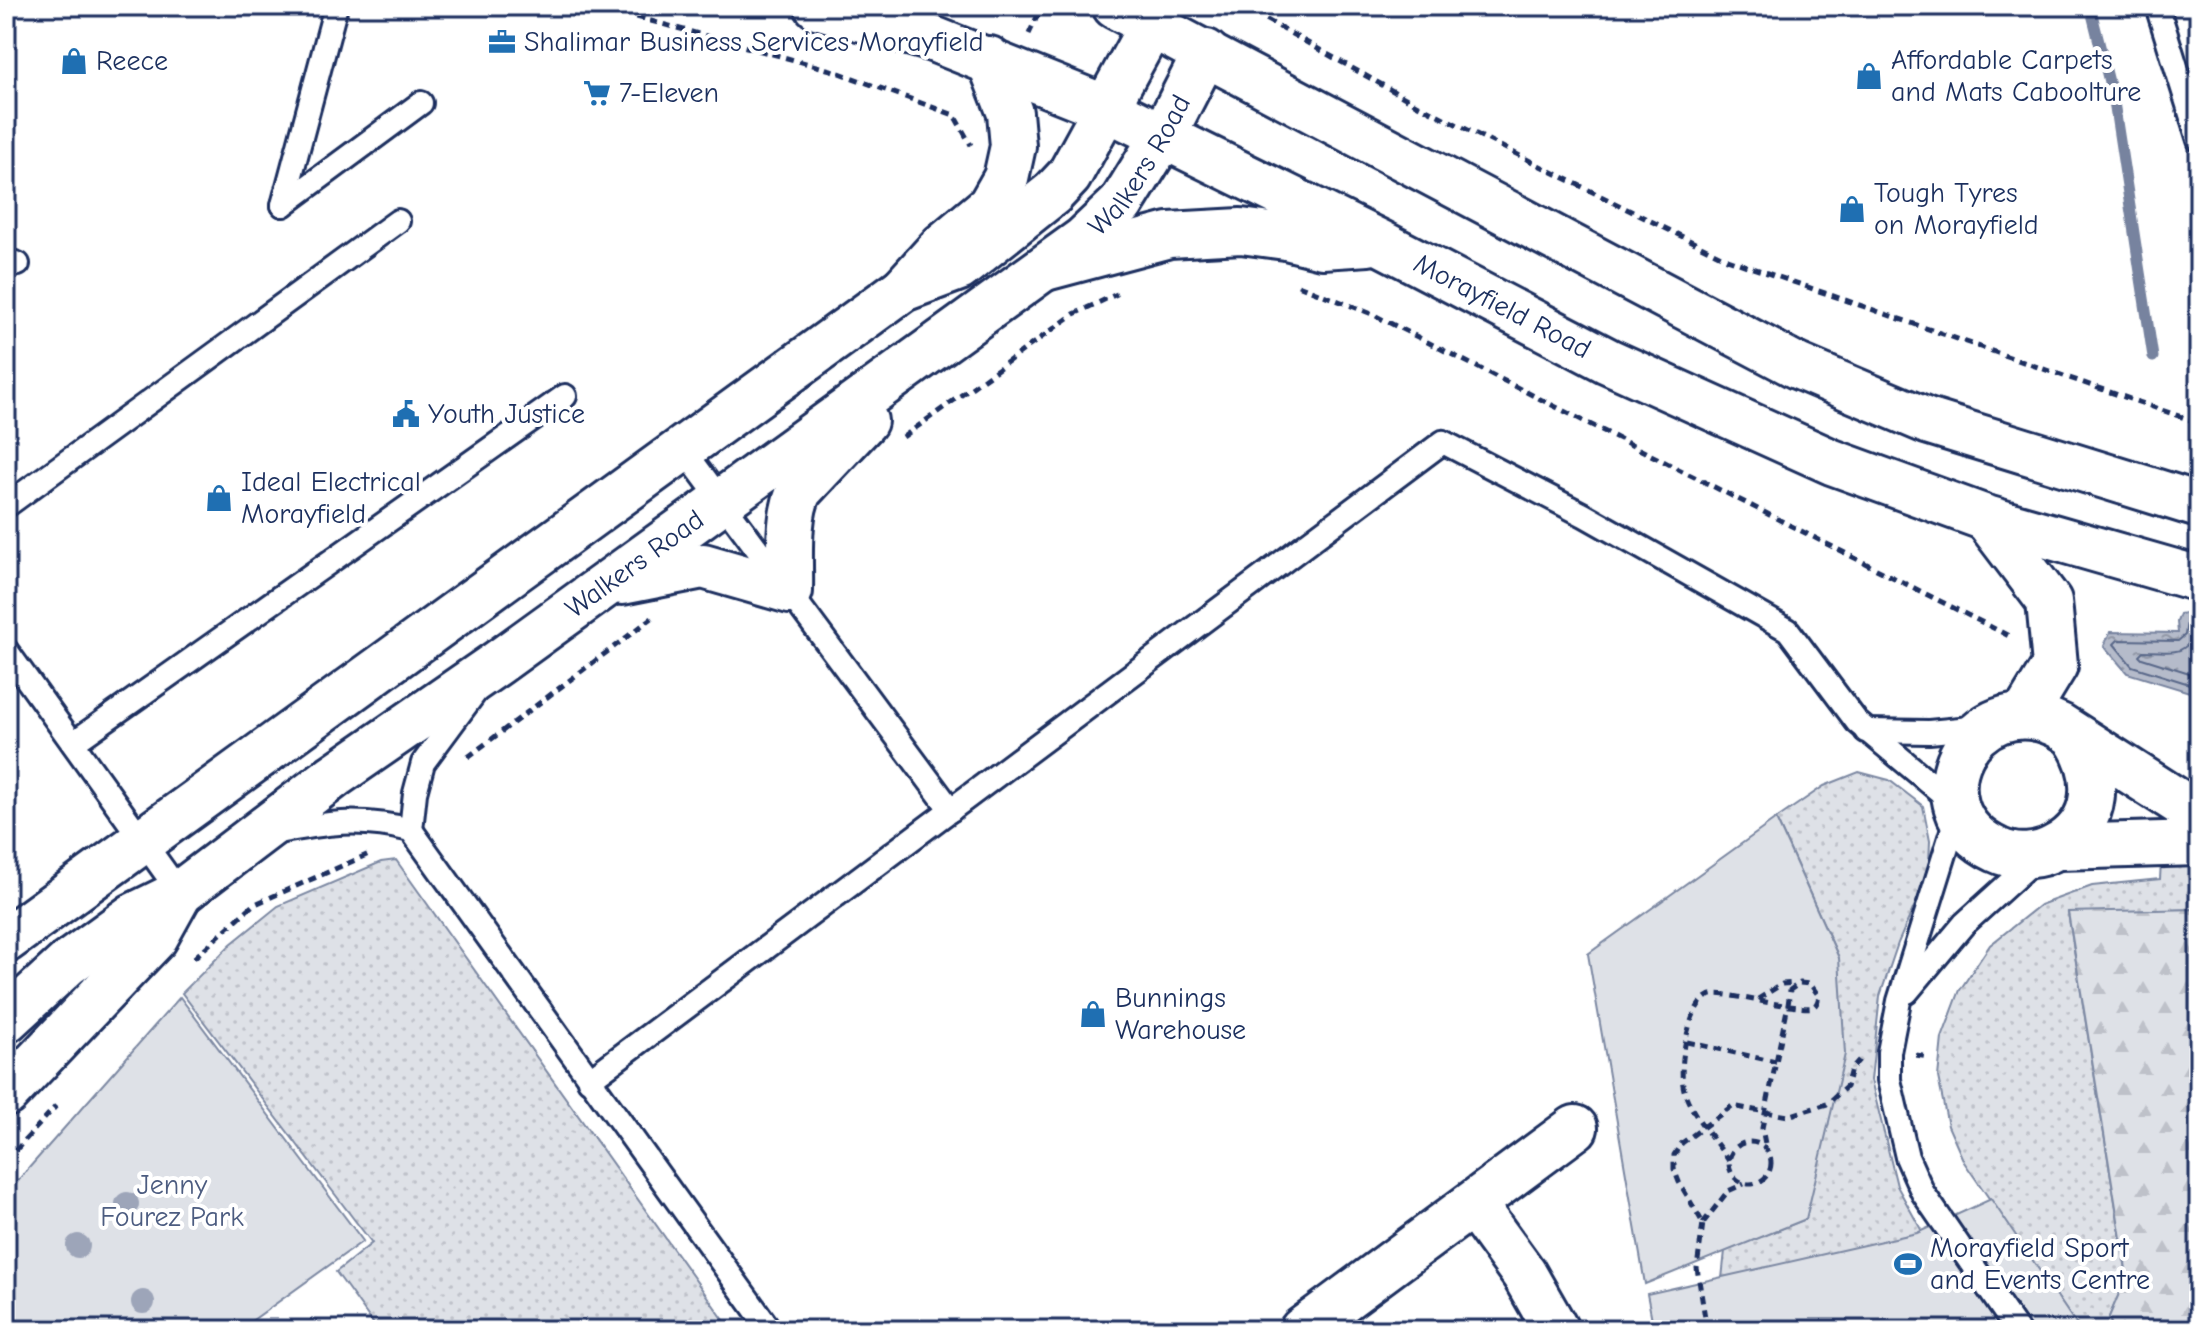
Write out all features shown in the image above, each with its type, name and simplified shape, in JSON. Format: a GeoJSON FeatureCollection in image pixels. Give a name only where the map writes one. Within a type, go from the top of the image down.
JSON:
{"type":"FeatureCollection","features":[{"type":"Feature","properties":{"kind":"main road","name":"Morayfield Road"},"geometry":{"type":"LineString","coordinates":[[817,6],[933,39],[1106,108],[1379,242],[1608,361],[1832,462],[1986,518],[2199,579]]}},
{"type":"Feature","properties":{"kind":"main road"},"geometry":{"type":"LineString","coordinates":[[1134,15],[1797,366],[1927,421],[2199,505]]}},
{"type":"Feature","properties":{"kind":"main road","name":"Walkers Road"},"geometry":{"type":"LineString","coordinates":[[6,940],[903,289],[959,268],[1053,193],[1069,176],[1106,108],[1134,15]]}},
{"type":"Feature","properties":{"kind":"main road","name":"Walkers Road"},"geometry":{"type":"LineString","coordinates":[[6,1020],[78,956],[133,916],[180,893],[375,747],[499,662],[1084,239],[1121,204],[1163,136],[1206,52]]}},
{"type":"Feature","properties":{"kind":"main road"},"geometry":{"type":"LineString","coordinates":[[903,289],[942,246],[990,206],[1006,178],[1013,146],[1010,113],[989,59]]}},
{"type":"Feature","properties":{"kind":"main road"},"geometry":{"type":"LineString","coordinates":[[1045,268],[1169,235],[1241,231],[1322,246],[1379,242]]}},
{"type":"Feature","properties":{"kind":"main road"},"geometry":{"type":"LineString","coordinates":[[603,587],[703,566],[790,591],[791,539],[796,498],[800,490],[929,352]]}},
{"type":"Feature","properties":{"kind":"main road"},"geometry":{"type":"LineString","coordinates":[[1986,518],[2049,601],[2055,665],[2005,721],[1972,738],[1961,753],[1953,787],[1957,808],[1970,832],[1985,845],[2003,853],[2023,856],[2050,850],[2199,843]]}},
{"type":"Feature","properties":{"kind":"main road"},"geometry":{"type":"LineString","coordinates":[[2005,721],[2044,718],[2199,815]]}},
{"type":"Feature","properties":{"kind":"main road"},"geometry":{"type":"LineString","coordinates":[[2050,850],[2074,834],[2086,816],[2093,796],[2093,775],[2087,754],[2075,737]]}},
{"type":"Feature","properties":{"kind":"main road"},"geometry":{"type":"LineString","coordinates":[[6,1094],[155,938],[180,893]]}},
{"type":"Feature","properties":{"kind":"main road"},"geometry":{"type":"LineString","coordinates":[[1302,1330],[1575,1128]]}},
{"type":"Feature","properties":{"kind":"main road"},"geometry":{"type":"LineString","coordinates":[[1474,1205],[1524,1274],[1556,1330]]}},
{"type":"Feature","properties":{"kind":"lane"},"geometry":{"type":"LineString","coordinates":[[2157,6],[2199,140]]}},
{"type":"Feature","properties":{"kind":"lane"},"geometry":{"type":"LineString","coordinates":[[333,7],[283,205],[421,103]]}},
{"type":"Feature","properties":{"kind":"lane"},"geometry":{"type":"LineString","coordinates":[[6,506],[398,221]]}},
{"type":"Feature","properties":{"kind":"lane"},"geometry":{"type":"LineString","coordinates":[[73,743],[565,396]]}},
{"type":"Feature","properties":{"kind":"lane"},"geometry":{"type":"LineString","coordinates":[[589,1080],[1443,442],[1584,515],[1788,630],[1866,731],[1957,808],[1899,1001],[1889,1052],[1889,1080],[1907,1157],[1923,1193],[2017,1330]]}},
{"type":"Feature","properties":{"kind":"lane"},"geometry":{"type":"LineString","coordinates":[[683,449],[951,810]]}},
{"type":"Feature","properties":{"kind":"lane"},"geometry":{"type":"LineString","coordinates":[[6,650],[180,893]]}},
{"type":"Feature","properties":{"kind":"lane"},"geometry":{"type":"LineString","coordinates":[[411,830],[415,793],[423,763],[499,662]]}},
{"type":"Feature","properties":{"kind":"lane"},"geometry":{"type":"LineString","coordinates":[[1866,731],[1929,732],[2005,721]]}},
{"type":"Feature","properties":{"kind":"lane"},"geometry":{"type":"LineString","coordinates":[[253,837],[327,823],[378,822],[411,830],[770,1330]]}},
{"type":"Feature","properties":{"kind":"lane"},"geometry":{"type":"LineString","coordinates":[[1899,1001],[1964,924],[2050,850]]}},
{"type":"Feature","properties":{"kind":"path"},"geometry":{"type":"LineString","coordinates":[[596,6],[831,70],[954,115],[976,155]]}},
{"type":"Feature","properties":{"kind":"path"},"geometry":{"type":"LineString","coordinates":[[1242,6],[1416,104],[1727,259],[2199,423]]}},
{"type":"Feature","properties":{"kind":"path"},"geometry":{"type":"LineString","coordinates":[[1290,282],[1372,314],[2054,660]]}},
{"type":"Feature","properties":{"kind":"path"},"geometry":{"type":"LineString","coordinates":[[187,965],[213,938],[253,905],[378,851]]}},
{"type":"Feature","properties":{"kind":"path"},"geometry":{"type":"LineString","coordinates":[[1728,1191],[1744,1184],[1757,1183],[1769,1175],[1772,1161],[1762,1128],[1790,990],[1800,983]]}},
{"type":"Feature","properties":{"kind":"path"},"geometry":{"type":"LineString","coordinates":[[1707,1330],[1697,1268],[1703,1223],[1728,1191],[1732,1175],[1729,1161],[1688,1100],[1681,1081],[1693,1013],[1702,999],[1710,995],[1727,995],[1809,1009],[1816,1005],[1818,991],[1810,984],[1782,984],[1757,1000]]}},
{"type":"Feature","properties":{"kind":"path"},"geometry":{"type":"LineString","coordinates":[[1687,1042],[1776,1062]]}},
{"type":"Feature","properties":{"kind":"path"},"geometry":{"type":"LineString","coordinates":[[1703,1223],[1679,1182],[1674,1169],[1674,1155],[1682,1143],[1704,1124],[1732,1106],[1788,1116],[1827,1104],[1846,1087],[1855,1062],[1868,1054],[1889,1052],[1929,1057]]}},
{"type":"Feature","properties":{"kind":"path"},"geometry":{"type":"LineString","coordinates":[[6,1161],[57,1105]]}},
{"type":"Feature","properties":{"kind":"path"},"geometry":{"type":"LineString","coordinates":[[1729,1161],[1735,1149],[1762,1128]]}},
{"type":"Feature","properties":{"kind":"path"},"geometry":{"type":"LineString","coordinates":[[1747,1142],[1761,1144],[1766,1149]]}},
{"type":"Feature","properties":{"kind":"path"},"geometry":{"type":"LineString","coordinates":[[1719,1146],[1735,1149]]}},
{"type":"Feature","properties":{"kind":"path"},"geometry":{"type":"LineString","coordinates":[[1732,1175],[1744,1184]]}},
{"type":"Feature","properties":{"kind":"green space"},"geometry":{"type":"Polygon","coordinates":[[[1859,772],[1889,780],[1923,806],[1930,841],[1929,863],[1918,898],[1880,996],[1871,1080],[1897,1186],[1935,1255],[1720,1297],[1725,1251],[1806,1219],[1839,958],[1776,819],[1824,786],[1859,772]]]}},
{"type":"Feature","properties":{"kind":"green space"},"geometry":{"type":"Polygon","coordinates":[[[1776,819],[1839,958],[1845,1054],[1806,1219],[1645,1284],[1588,954],[1776,819]]]}},
{"type":"Feature","properties":{"kind":"green space"},"geometry":{"type":"Polygon","coordinates":[[[396,860],[731,1330],[378,1330],[336,1272],[372,1243],[182,993],[231,944],[278,906],[381,862],[396,860]]]}},
{"type":"Feature","properties":{"kind":"green space"},"geometry":{"type":"Polygon","coordinates":[[[2161,861],[2199,862],[2199,909],[2068,913],[2127,1276],[2109,1317],[2113,1330],[2080,1330],[1964,1162],[1948,1126],[1938,1077],[1942,1038],[1960,990],[1990,945],[2040,905],[2092,886],[2160,879],[2161,861]]]}},
{"type":"Feature","properties":{"kind":"green space"},"geometry":{"type":"Polygon","coordinates":[[[2199,909],[2199,1330],[2113,1330],[2109,1317],[2127,1275],[2068,912],[2199,909]]]}},
{"type":"Feature","properties":{"kind":"green space","name":"Jenny Fourez Park"},"geometry":{"type":"Polygon","coordinates":[[[180,997],[363,1241],[239,1330],[6,1330],[6,1194],[180,997]]]}},
{"type":"Feature","properties":{"kind":"green space","name":"Morayfield Sport and Events Centre"},"geometry":{"type":"Polygon","coordinates":[[[1991,1199],[2080,1330],[1654,1330],[1647,1294],[1917,1233],[1991,1199]]]}},
{"type":"Feature","properties":{"kind":"water"},"geometry":{"type":"Polygon","coordinates":[[[2180,614],[2199,614],[2199,695],[2127,673],[2104,646],[2110,632],[2178,633],[2180,614]]]}},
{"type":"Feature","properties":{"kind":"waterway"},"geometry":{"type":"LineString","coordinates":[[2090,6],[2114,102],[2153,357]]}},
{"type":"Feature","properties":{"kind":"place","name":"Shalimar Business Services Morayfield"},"geometry":{"type":"Point","coordinates":[502,42]}},
{"type":"Feature","properties":{"kind":"place","name":"Reece"},"geometry":{"type":"Point","coordinates":[74,61]}},
{"type":"Feature","properties":{"kind":"place","name":"Affordable Carpets and Mats Caboolture"},"geometry":{"type":"Point","coordinates":[1869,76]}},
{"type":"Feature","properties":{"kind":"place","name":"7-Eleven"},"geometry":{"type":"Point","coordinates":[597,93]}},
{"type":"Feature","properties":{"kind":"place","name":"Tough Tyres on Morayfield"},"geometry":{"type":"Point","coordinates":[1852,209]}},
{"type":"Feature","properties":{"kind":"place","name":"Youth Justice"},"geometry":{"type":"Point","coordinates":[406,414]}},
{"type":"Feature","properties":{"kind":"place","name":"Ideal Electrical Morayfield"},"geometry":{"type":"Point","coordinates":[219,498]}},
{"type":"Feature","properties":{"kind":"place","name":"Bunnings Warehouse"},"geometry":{"type":"Point","coordinates":[1093,1014]}},
{"type":"Feature","properties":{"kind":"place","name":"Morayfield Sport and Events Centre"},"geometry":{"type":"Point","coordinates":[1908,1264]}}]}
